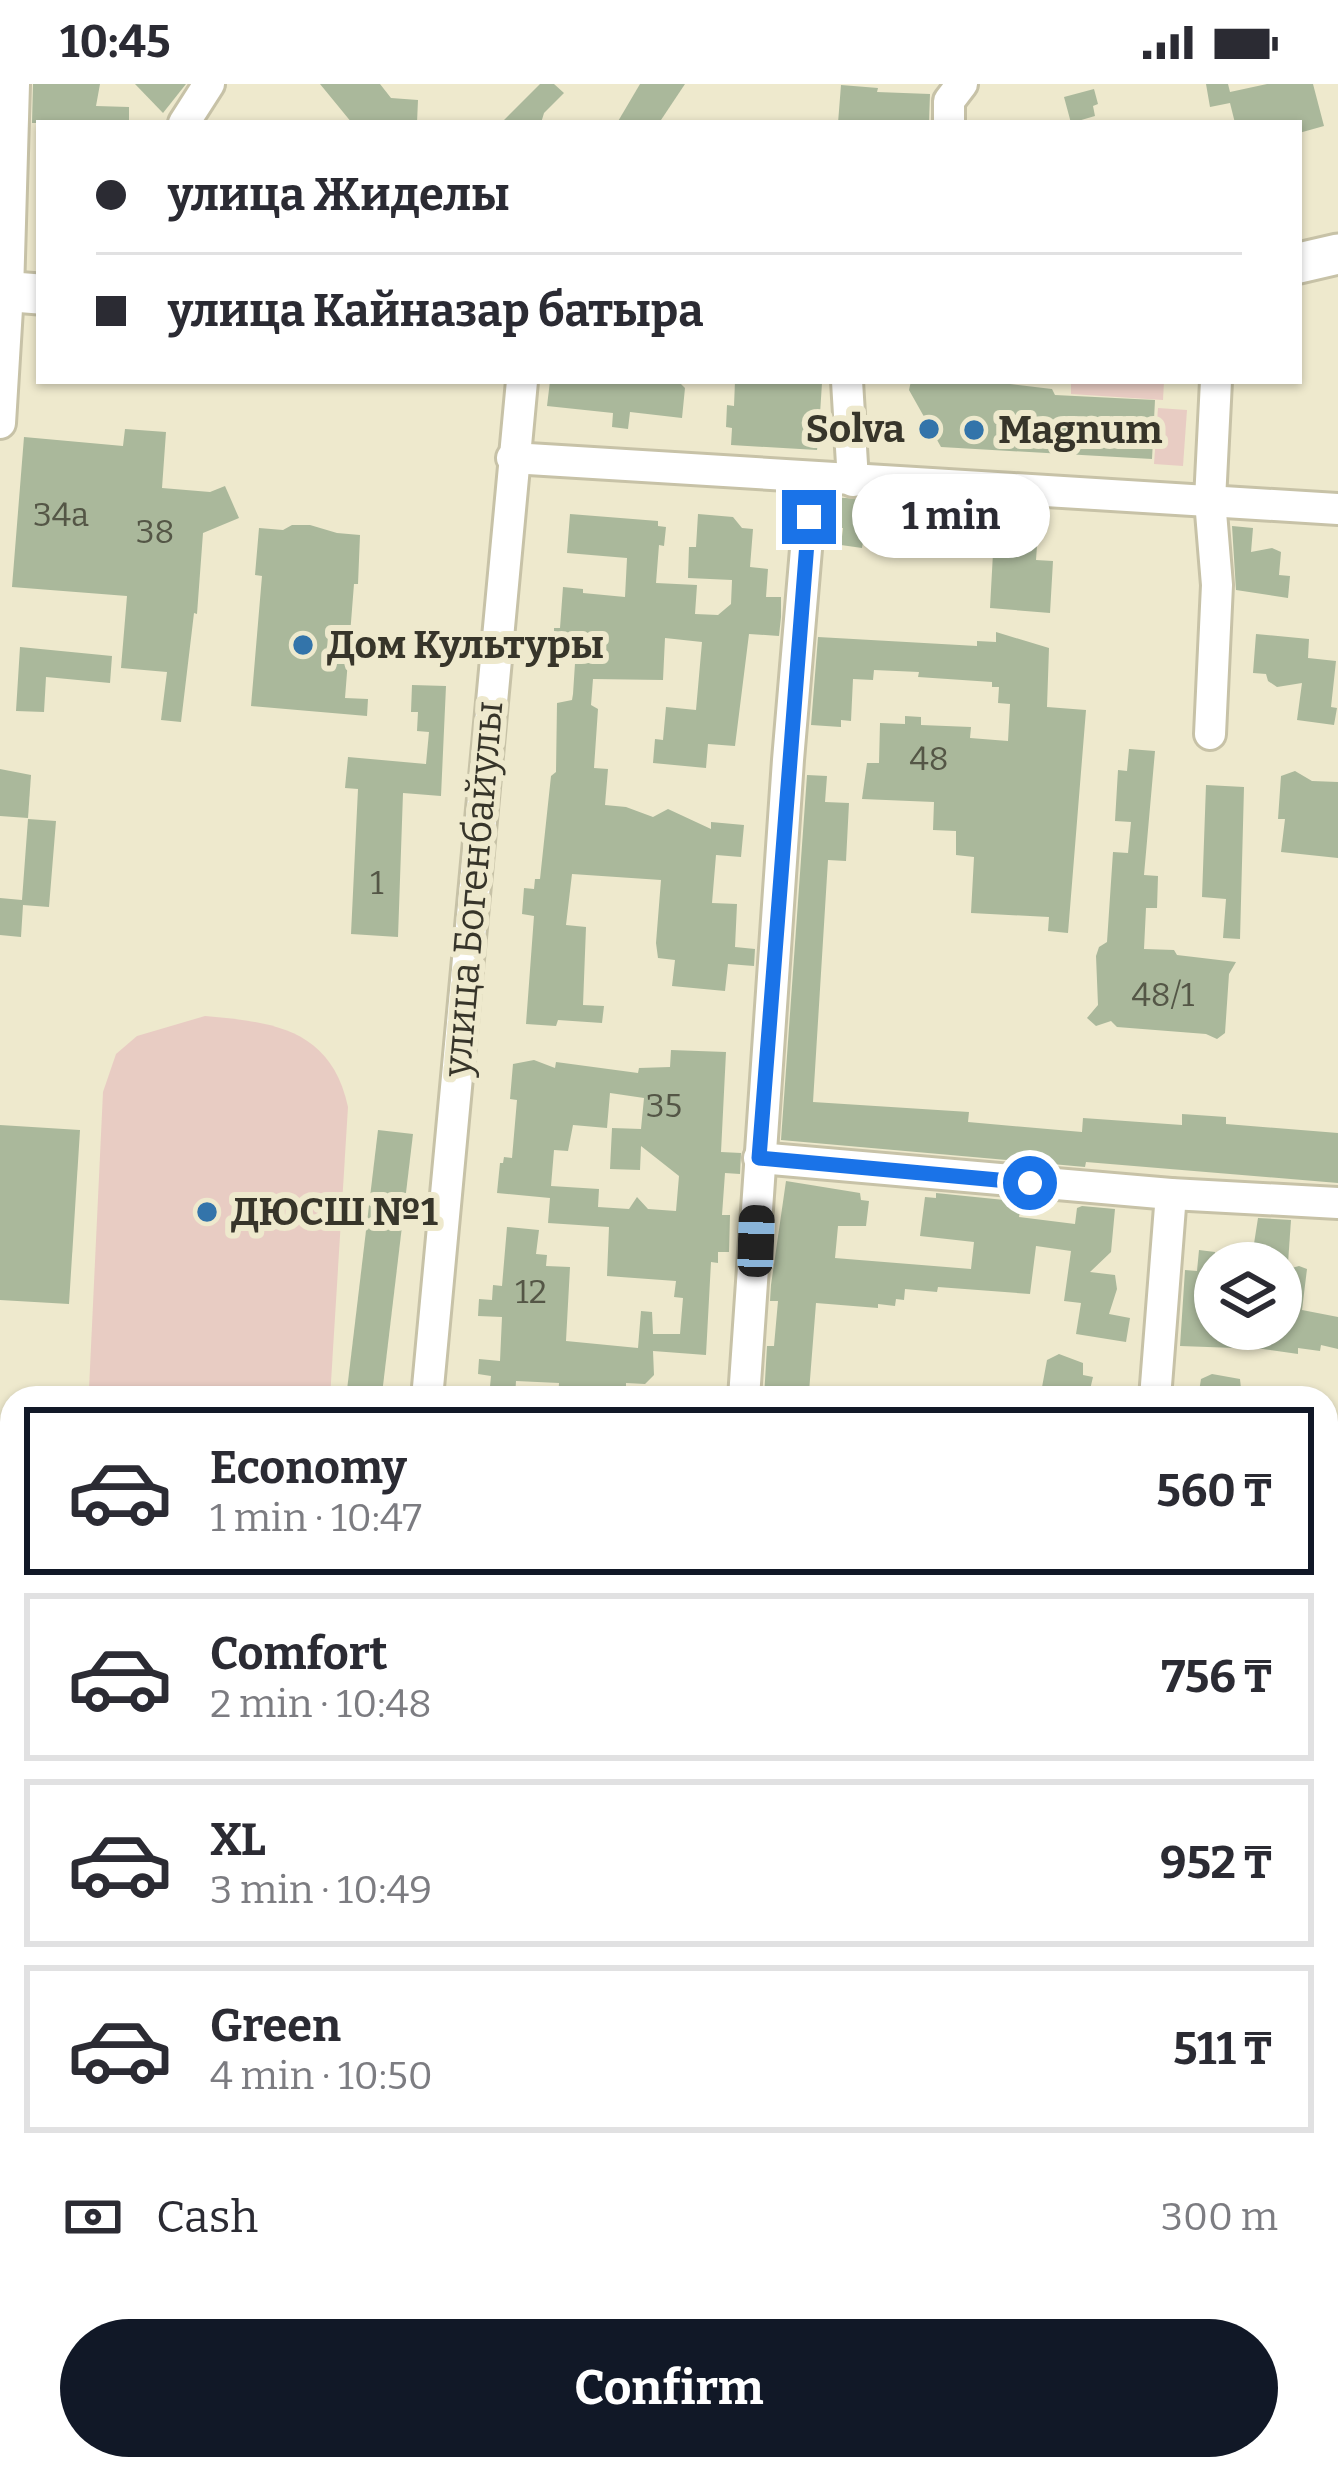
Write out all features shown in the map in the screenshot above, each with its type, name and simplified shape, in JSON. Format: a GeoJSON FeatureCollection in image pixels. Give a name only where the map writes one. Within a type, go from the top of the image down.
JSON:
{"type":"FeatureCollection","features":[{"type":"Feature","properties":{"kind":"main road"},"geometry":{"type":"LineString","coordinates":[[1302,262],[1338,254]]}},
{"type":"Feature","properties":{"kind":"street"},"geometry":{"type":"LineString","coordinates":[[0,423],[16,292],[14,84]]}},
{"type":"Feature","properties":{"kind":"street"},"geometry":{"type":"LineString","coordinates":[[186,120],[209,84]]}},
{"type":"Feature","properties":{"kind":"street"},"geometry":{"type":"LineString","coordinates":[[949,120],[950,101],[962,84]]}},
{"type":"Feature","properties":{"kind":"street","name":"улица Богенбайулы"},"geometry":{"type":"LineString","coordinates":[[428,1386],[522,384]]}},
{"type":"Feature","properties":{"kind":"street"},"geometry":{"type":"LineString","coordinates":[[847,384],[853,482]]}},
{"type":"Feature","properties":{"kind":"street"},"geometry":{"type":"LineString","coordinates":[[1210,734],[1216,585],[1210,500],[1216,384]]}},
{"type":"Feature","properties":{"kind":"street"},"geometry":{"type":"LineString","coordinates":[[512,458],[1338,509]]}},
{"type":"Feature","properties":{"kind":"street"},"geometry":{"type":"LineString","coordinates":[[745,1386],[812,479]]}},
{"type":"Feature","properties":{"kind":"street"},"geometry":{"type":"LineString","coordinates":[[759,1158],[1171,1194],[1338,1203]]}},
{"type":"Feature","properties":{"kind":"street"},"geometry":{"type":"LineString","coordinates":[[1157,1386],[1171,1194]]}},
{"type":"Feature","properties":{"kind":"shaded area"},"geometry":{"type":"Polygon","coordinates":[[[1071,384],[1164,384],[1163,400],[1071,394],[1071,384]]]}},
{"type":"Feature","properties":{"kind":"shaded area"},"geometry":{"type":"Polygon","coordinates":[[[1158,408],[1187,410],[1183,466],[1154,464],[1158,408]]]}},
{"type":"Feature","properties":{"kind":"shaded area"},"geometry":{"type":"Polygon","coordinates":[[[205,1016],[254,1022],[296,1035],[313,1046],[340,1081],[348,1107],[331,1386],[89,1386],[103,1092],[116,1054],[137,1036],[205,1016]]]}},
{"type":"Feature","properties":{"kind":"building"},"geometry":{"type":"Polygon","coordinates":[[[33,84],[100,84],[96,106],[129,107],[129,120],[32,123],[33,84]]]}},
{"type":"Feature","properties":{"kind":"building"},"geometry":{"type":"Polygon","coordinates":[[[135,84],[186,84],[163,113],[135,84]]]}},
{"type":"Feature","properties":{"kind":"building"},"geometry":{"type":"Polygon","coordinates":[[[320,84],[380,84],[391,98],[418,100],[417,120],[350,120],[320,84]]]}},
{"type":"Feature","properties":{"kind":"building"},"geometry":{"type":"Polygon","coordinates":[[[540,84],[554,84],[564,93],[542,120],[504,120],[540,84]]]}},
{"type":"Feature","properties":{"kind":"building"},"geometry":{"type":"Polygon","coordinates":[[[640,84],[685,84],[661,120],[619,120],[640,84]]]}},
{"type":"Feature","properties":{"kind":"building"},"geometry":{"type":"Polygon","coordinates":[[[1206,84],[1228,84],[1230,92],[1267,84],[1313,84],[1324,126],[1302,132],[1302,120],[1234,120],[1230,103],[1210,107],[1206,84]]]}},
{"type":"Feature","properties":{"kind":"building"},"geometry":{"type":"Polygon","coordinates":[[[841,85],[930,94],[929,120],[838,120],[841,85]]]}},
{"type":"Feature","properties":{"kind":"building"},"geometry":{"type":"Polygon","coordinates":[[[1094,89],[1095,116],[1070,120],[1064,97],[1094,89]]]}},
{"type":"Feature","properties":{"kind":"building"},"geometry":{"type":"Polygon","coordinates":[[[550,384],[681,384],[685,388],[682,418],[630,412],[628,429],[612,427],[613,413],[547,406],[550,384]]]}},
{"type":"Feature","properties":{"kind":"building"},"geometry":{"type":"Polygon","coordinates":[[[735,384],[822,384],[820,414],[829,414],[830,434],[819,434],[817,450],[731,445],[727,405],[734,406],[735,384]]]}},
{"type":"Feature","properties":{"kind":"building"},"geometry":{"type":"Polygon","coordinates":[[[910,384],[1010,384],[1052,389],[1055,395],[1155,400],[1152,459],[941,447],[909,390],[910,384]]]}},
{"type":"Feature","properties":{"kind":"building"},"geometry":{"type":"Polygon","coordinates":[[[125,429],[166,432],[162,488],[210,492],[225,486],[239,518],[203,533],[181,722],[161,720],[167,672],[121,668],[127,596],[12,587],[24,437],[123,446],[125,429]]]}},
{"type":"Feature","properties":{"kind":"building"},"geometry":{"type":"Polygon","coordinates":[[[831,497],[904,502],[909,512],[960,514],[960,505],[984,507],[981,550],[863,542],[862,548],[841,545],[843,528],[832,528],[831,497]]]}},
{"type":"Feature","properties":{"kind":"building"},"geometry":{"type":"Polygon","coordinates":[[[570,514],[658,521],[658,526],[666,527],[664,546],[659,545],[656,583],[697,585],[695,614],[718,615],[731,604],[732,580],[688,578],[689,547],[696,547],[698,514],[733,517],[742,528],[753,529],[750,567],[768,569],[766,597],[781,597],[781,617],[779,636],[749,634],[735,746],[708,744],[706,768],[653,763],[655,739],[663,740],[666,707],[696,710],[702,642],[665,638],[663,680],[593,679],[591,705],[598,709],[594,768],[608,769],[605,805],[653,817],[668,809],[711,829],[711,822],[744,825],[741,857],[716,855],[712,903],[737,904],[735,947],[755,949],[754,966],[728,964],[725,991],[672,986],[675,960],[658,958],[656,943],[661,880],[572,874],[566,925],[586,927],[583,1005],[604,1006],[602,1023],[558,1020],[556,1026],[526,1024],[534,916],[522,914],[524,888],[534,889],[535,879],[540,879],[551,776],[556,772],[557,703],[572,700],[573,694],[576,648],[554,647],[554,628],[560,628],[563,587],[625,597],[627,558],[567,553],[570,514]]]}},
{"type":"Feature","properties":{"kind":"building","name":"Дом Культуры"},"geometry":{"type":"Polygon","coordinates":[[[292,525],[360,535],[345,698],[368,699],[367,716],[251,706],[262,576],[255,575],[259,528],[283,530],[292,525]]]}},
{"type":"Feature","properties":{"kind":"building"},"geometry":{"type":"Polygon","coordinates":[[[1232,526],[1253,528],[1251,552],[1272,548],[1281,552],[1279,575],[1290,576],[1288,598],[1236,590],[1232,526]]]}},
{"type":"Feature","properties":{"kind":"building"},"geometry":{"type":"Polygon","coordinates":[[[1037,546],[1036,560],[1053,561],[1050,613],[990,608],[993,553],[1037,546]]]}},
{"type":"Feature","properties":{"kind":"building"},"geometry":{"type":"Polygon","coordinates":[[[996,632],[1049,648],[1047,707],[1086,710],[1068,933],[1048,931],[1049,917],[971,913],[974,857],[956,855],[956,831],[933,830],[934,802],[862,799],[867,763],[879,763],[880,723],[905,724],[905,716],[921,717],[921,725],[971,727],[970,738],[1008,741],[1010,704],[998,703],[999,687],[992,687],[992,682],[918,677],[919,672],[874,670],[873,680],[853,679],[851,721],[841,720],[841,727],[811,725],[818,637],[977,646],[977,641],[996,642],[996,632]]]}},
{"type":"Feature","properties":{"kind":"building"},"geometry":{"type":"Polygon","coordinates":[[[1256,634],[1309,639],[1308,658],[1336,661],[1334,725],[1297,720],[1302,683],[1277,687],[1266,674],[1253,673],[1256,634]]]}},
{"type":"Feature","properties":{"kind":"building"},"geometry":{"type":"Polygon","coordinates":[[[20,647],[112,656],[110,683],[46,677],[44,712],[16,711],[20,647]]]}},
{"type":"Feature","properties":{"kind":"building"},"geometry":{"type":"Polygon","coordinates":[[[412,685],[446,686],[441,796],[403,793],[398,937],[351,934],[358,789],[345,788],[348,757],[426,764],[429,732],[417,731],[418,712],[411,712],[412,685]]]}},
{"type":"Feature","properties":{"kind":"building"},"geometry":{"type":"Polygon","coordinates":[[[1129,749],[1155,751],[1144,875],[1158,876],[1157,908],[1146,908],[1144,949],[1236,962],[1229,974],[1225,1033],[1217,1039],[1206,1034],[1117,1027],[1111,1021],[1096,1026],[1087,1018],[1098,1005],[1096,956],[1107,942],[1113,852],[1128,853],[1131,822],[1115,821],[1118,770],[1127,771],[1129,749]]]}},
{"type":"Feature","properties":{"kind":"building"},"geometry":{"type":"Polygon","coordinates":[[[0,769],[31,775],[28,818],[0,816],[0,769]]]}},
{"type":"Feature","properties":{"kind":"building"},"geometry":{"type":"Polygon","coordinates":[[[1295,771],[1312,781],[1338,782],[1338,858],[1281,852],[1285,819],[1278,819],[1281,776],[1295,771]]]}},
{"type":"Feature","properties":{"kind":"building"},"geometry":{"type":"Polygon","coordinates":[[[807,775],[827,776],[825,802],[849,803],[846,861],[828,860],[813,1102],[969,1112],[968,1122],[1082,1132],[1083,1118],[1182,1125],[1182,1114],[1226,1117],[1226,1124],[1338,1133],[1338,1183],[781,1140],[807,775]]]}},
{"type":"Feature","properties":{"kind":"building"},"geometry":{"type":"Polygon","coordinates":[[[1206,785],[1244,787],[1240,939],[1223,938],[1226,899],[1202,897],[1206,785]]]}},
{"type":"Feature","properties":{"kind":"building"},"geometry":{"type":"Polygon","coordinates":[[[28,819],[56,821],[49,907],[23,905],[21,937],[0,935],[0,898],[22,900],[28,819]]]}},
{"type":"Feature","properties":{"kind":"building"},"geometry":{"type":"Polygon","coordinates":[[[671,1050],[726,1052],[721,1152],[741,1153],[740,1174],[725,1173],[722,1215],[730,1215],[729,1252],[718,1252],[718,1263],[711,1262],[706,1355],[653,1351],[654,1375],[645,1384],[559,1386],[516,1381],[516,1386],[490,1386],[491,1376],[478,1374],[479,1359],[500,1361],[502,1317],[478,1316],[479,1299],[492,1300],[493,1285],[502,1286],[507,1227],[539,1230],[536,1254],[547,1255],[546,1266],[570,1267],[566,1341],[638,1348],[641,1311],[652,1312],[653,1334],[680,1334],[683,1298],[674,1297],[676,1281],[607,1276],[609,1227],[548,1223],[550,1198],[497,1193],[500,1163],[504,1157],[512,1158],[517,1100],[510,1099],[513,1064],[534,1060],[555,1068],[556,1062],[638,1073],[639,1068],[670,1067],[671,1050]],[[610,1093],[607,1128],[573,1125],[568,1151],[554,1150],[551,1186],[599,1189],[598,1207],[629,1209],[637,1197],[648,1209],[676,1211],[679,1176],[641,1146],[640,1170],[610,1169],[612,1128],[641,1129],[644,1098],[610,1093]]]}},
{"type":"Feature","properties":{"kind":"building"},"geometry":{"type":"Polygon","coordinates":[[[0,1125],[80,1130],[69,1304],[0,1300],[0,1125]]]}},
{"type":"Feature","properties":{"kind":"building"},"geometry":{"type":"Polygon","coordinates":[[[378,1130],[413,1134],[383,1386],[347,1386],[378,1130]]]}},
{"type":"Feature","properties":{"kind":"building"},"geometry":{"type":"Polygon","coordinates":[[[786,1181],[860,1193],[861,1200],[869,1201],[866,1226],[838,1226],[835,1258],[971,1269],[974,1242],[920,1236],[925,1197],[936,1198],[936,1193],[1014,1201],[1012,1210],[1020,1211],[1019,1217],[1075,1224],[1077,1208],[1082,1206],[1115,1209],[1111,1252],[1090,1272],[1115,1275],[1117,1289],[1109,1314],[1130,1318],[1126,1342],[1076,1334],[1081,1303],[1064,1301],[1071,1251],[1036,1246],[1030,1294],[938,1287],[937,1292],[905,1289],[904,1300],[896,1299],[895,1306],[816,1303],[809,1386],[765,1386],[767,1346],[774,1346],[778,1301],[770,1301],[786,1181]]]}},
{"type":"Feature","properties":{"kind":"building"},"geometry":{"type":"Polygon","coordinates":[[[1258,1218],[1291,1220],[1289,1242],[1254,1242],[1258,1218]]]}},
{"type":"Feature","properties":{"kind":"building"},"geometry":{"type":"Polygon","coordinates":[[[1302,1267],[1307,1269],[1302,1310],[1302,1267]]]}},
{"type":"Feature","properties":{"kind":"building"},"geometry":{"type":"Polygon","coordinates":[[[1185,1270],[1194,1271],[1194,1347],[1180,1346],[1185,1270]]]}},
{"type":"Feature","properties":{"kind":"building"},"geometry":{"type":"Polygon","coordinates":[[[1302,1310],[1338,1317],[1338,1349],[1321,1345],[1320,1351],[1302,1349],[1302,1310]]]}},
{"type":"Feature","properties":{"kind":"building"},"geometry":{"type":"Polygon","coordinates":[[[1059,1354],[1083,1363],[1083,1375],[1093,1377],[1091,1386],[1042,1386],[1047,1360],[1059,1354]]]}},
{"type":"Feature","properties":{"kind":"building"},"geometry":{"type":"Polygon","coordinates":[[[1212,1374],[1240,1379],[1241,1386],[1200,1386],[1201,1379],[1212,1374]]]}},
{"type":"Feature","properties":{"kind":"place","name":"Solva"},"geometry":{"type":"Point","coordinates":[929,429]}},
{"type":"Feature","properties":{"kind":"place","name":"Magnum"},"geometry":{"type":"Point","coordinates":[974,430]}},
{"type":"Feature","properties":{"kind":"place","name":"Дом Культуры"},"geometry":{"type":"Point","coordinates":[303,645]}},
{"type":"Feature","properties":{"kind":"place","name":"ДЮСШ №1"},"geometry":{"type":"Point","coordinates":[207,1212]}},
{"type":"Feature","properties":{"kind":"route"},"geometry":{"type":"LineString","coordinates":[[809,517],[759,1158],[1030,1183]]}}]}
